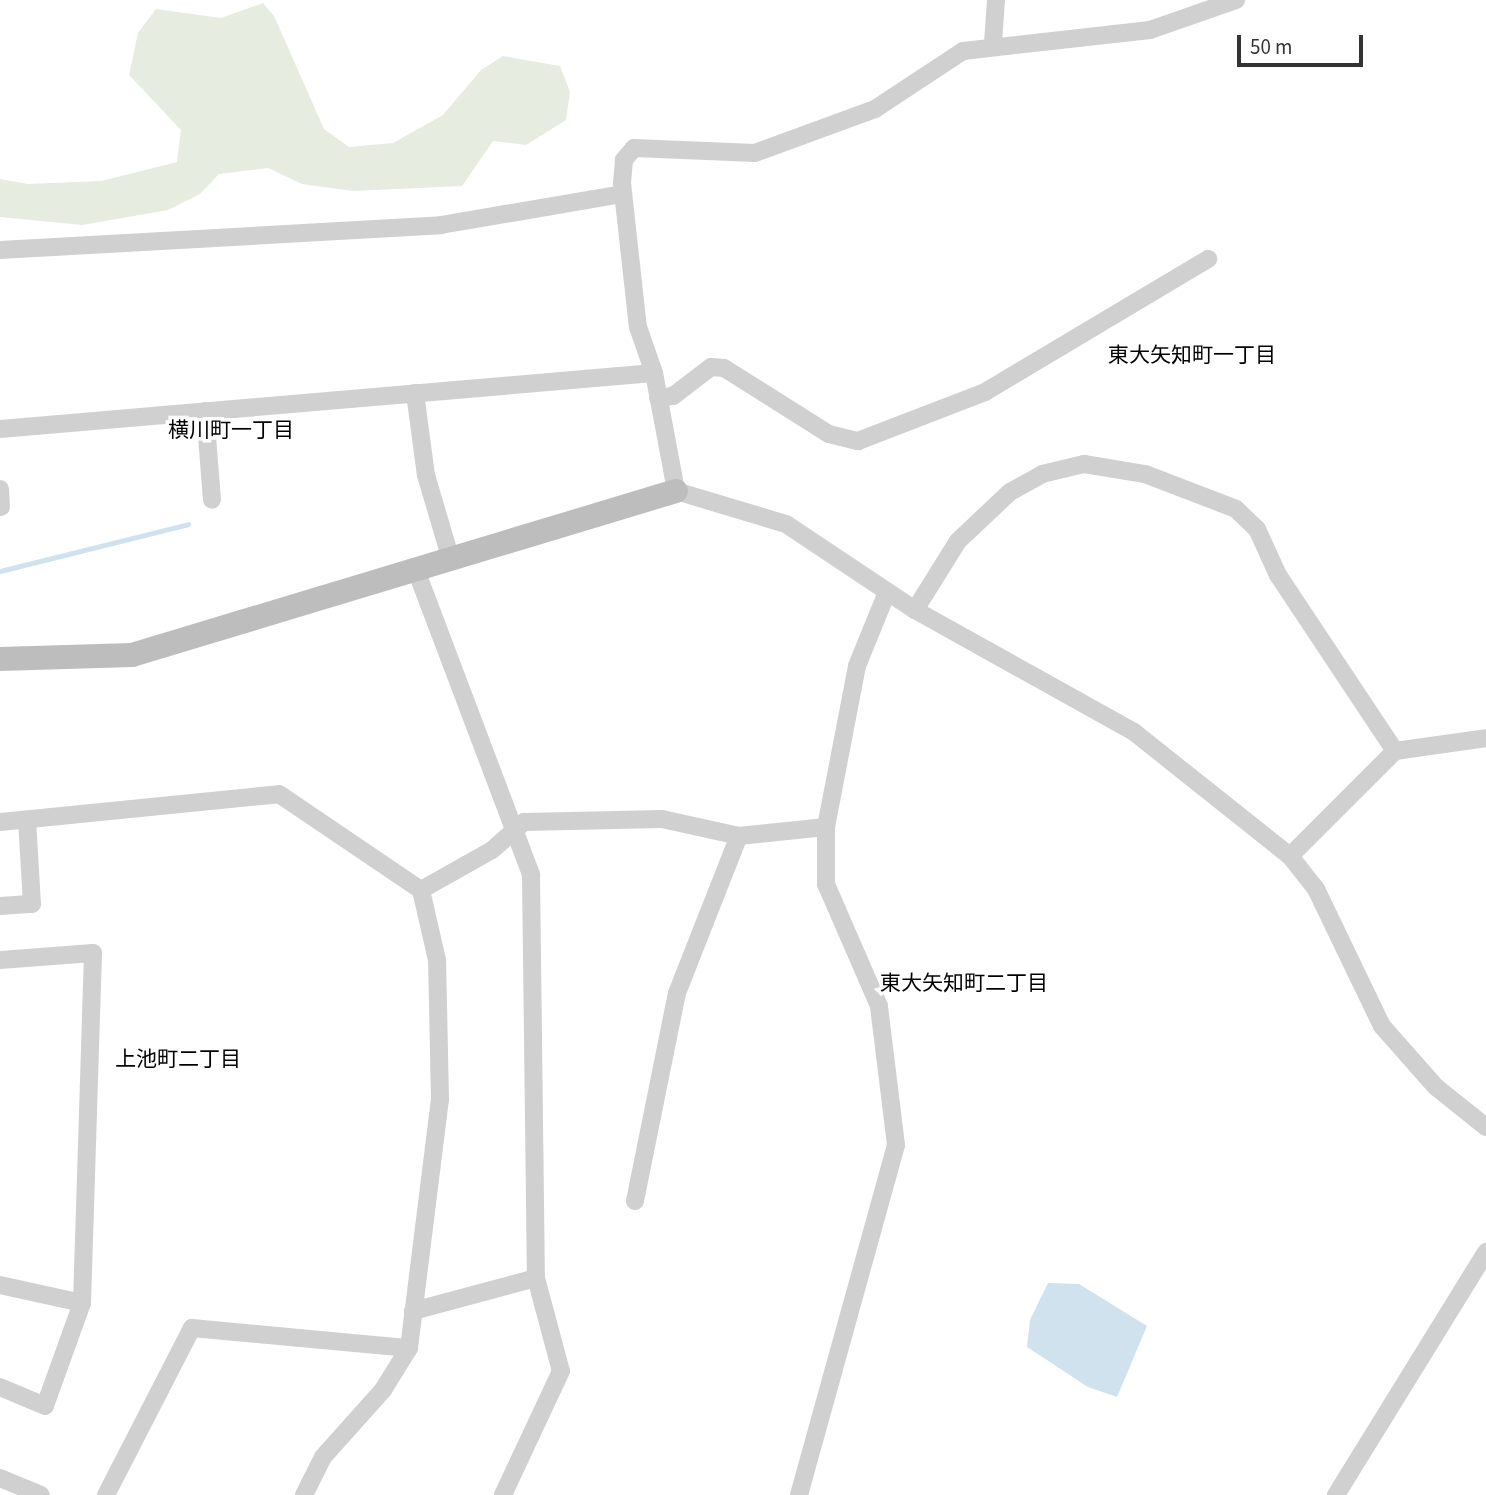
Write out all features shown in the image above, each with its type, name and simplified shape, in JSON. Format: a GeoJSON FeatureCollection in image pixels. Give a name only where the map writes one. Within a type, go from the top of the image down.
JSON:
{"type":"FeatureCollection","features":[{"type":"Feature","properties":{"kind":"street"},"geometry":{"type":"LineString","coordinates":[[993,43],[996,0]]}},
{"type":"Feature","properties":{"kind":"street"},"geometry":{"type":"LineString","coordinates":[[676,491],[654,373],[627,264],[622,194],[624,160],[634,148],[755,153],[859,117],[950,57],[993,43],[1150,30],[1236,0]]}},
{"type":"Feature","properties":{"kind":"street"},"geometry":{"type":"LineString","coordinates":[[0,250],[442,225],[622,194]]}},
{"type":"Feature","properties":{"kind":"street"},"geometry":{"type":"LineString","coordinates":[[658,398],[673,396],[710,367],[724,368],[829,434],[858,441],[985,392],[1208,259]]}},
{"type":"Feature","properties":{"kind":"street"},"geometry":{"type":"LineString","coordinates":[[0,429],[654,373]]}},
{"type":"Feature","properties":{"kind":"street"},"geometry":{"type":"LineString","coordinates":[[415,393],[426,475],[451,560]]}},
{"type":"Feature","properties":{"kind":"street"},"geometry":{"type":"LineString","coordinates":[[205,411],[212,499]]}},
{"type":"Feature","properties":{"kind":"street"},"geometry":{"type":"LineString","coordinates":[[915,610],[957,541],[1010,492],[1042,474],[1084,464],[1145,474],[1236,509],[1258,529],[1278,575],[1395,751]]}},
{"type":"Feature","properties":{"kind":"street"},"geometry":{"type":"LineString","coordinates":[[0,489],[1,508]]}},
{"type":"Feature","properties":{"kind":"street"},"geometry":{"type":"LineString","coordinates":[[0,659],[132,655],[676,491],[786,524],[915,610],[1111,715],[1290,856],[1316,889],[1382,1027],[1436,1087],[1486,1127]]}},
{"type":"Feature","properties":{"kind":"street"},"geometry":{"type":"LineString","coordinates":[[416,570],[517,829],[532,887],[536,1278],[561,1371],[503,1495]]}},
{"type":"Feature","properties":{"kind":"street"},"geometry":{"type":"LineString","coordinates":[[799,1495],[896,1145],[879,1006],[826,884],[826,827],[864,638],[887,592]]}},
{"type":"Feature","properties":{"kind":"street"},"geometry":{"type":"LineString","coordinates":[[1290,856],[1395,751],[1486,738]]}},
{"type":"Feature","properties":{"kind":"street"},"geometry":{"type":"LineString","coordinates":[[0,822],[279,794],[421,890],[437,960],[440,1100],[409,1348],[383,1390],[323,1457],[304,1495]]}},
{"type":"Feature","properties":{"kind":"street"},"geometry":{"type":"LineString","coordinates":[[421,890],[524,822],[662,819],[739,836],[826,827]]}},
{"type":"Feature","properties":{"kind":"street"},"geometry":{"type":"LineString","coordinates":[[0,906],[32,904],[27,821]]}},
{"type":"Feature","properties":{"kind":"street"},"geometry":{"type":"LineString","coordinates":[[635,1201],[677,993],[739,836]]}},
{"type":"Feature","properties":{"kind":"street"},"geometry":{"type":"LineString","coordinates":[[0,960],[93,953],[82,1303],[45,1406],[0,1387]]}},
{"type":"Feature","properties":{"kind":"street"},"geometry":{"type":"LineString","coordinates":[[1336,1495],[1483,1265]]}},
{"type":"Feature","properties":{"kind":"street"},"geometry":{"type":"LineString","coordinates":[[413,1311],[536,1278]]}},
{"type":"Feature","properties":{"kind":"street"},"geometry":{"type":"LineString","coordinates":[[0,1285],[82,1303]]}},
{"type":"Feature","properties":{"kind":"street"},"geometry":{"type":"LineString","coordinates":[[106,1495],[192,1328],[409,1348]]}},
{"type":"Feature","properties":{"kind":"street"},"geometry":{"type":"LineString","coordinates":[[0,1478],[36,1494]]}},
{"type":"Feature","properties":{"kind":"shaded area"},"geometry":{"type":"Polygon","coordinates":[[[263,3],[274,16],[324,129],[349,147],[393,143],[443,115],[481,70],[503,56],[560,66],[570,92],[566,120],[526,145],[493,141],[462,186],[353,191],[302,184],[268,168],[219,174],[200,194],[168,210],[82,225],[0,217],[0,179],[28,184],[101,181],[177,162],[181,130],[129,75],[138,33],[156,9],[221,18],[263,3]]]}},
{"type":"Feature","properties":{"kind":"water"},"geometry":{"type":"Polygon","coordinates":[[[1048,1283],[1079,1284],[1147,1326],[1117,1397],[1088,1387],[1027,1347],[1030,1320],[1048,1283]]]}},
{"type":"Feature","properties":{"kind":"waterway"},"geometry":{"type":"LineString","coordinates":[[0,571],[188,524]]}},
{"type":"Feature","properties":{"kind":"district","name":"東大矢知町一丁目"},"geometry":{"type":"Point","coordinates":[1192,355]}},
{"type":"Feature","properties":{"kind":"district","name":"横川町一丁目"},"geometry":{"type":"Point","coordinates":[231,430]}},
{"type":"Feature","properties":{"kind":"district","name":"東大矢知町二丁目"},"geometry":{"type":"Point","coordinates":[964,983]}},
{"type":"Feature","properties":{"kind":"district","name":"上池町二丁目"},"geometry":{"type":"Point","coordinates":[178,1059]}}]}
